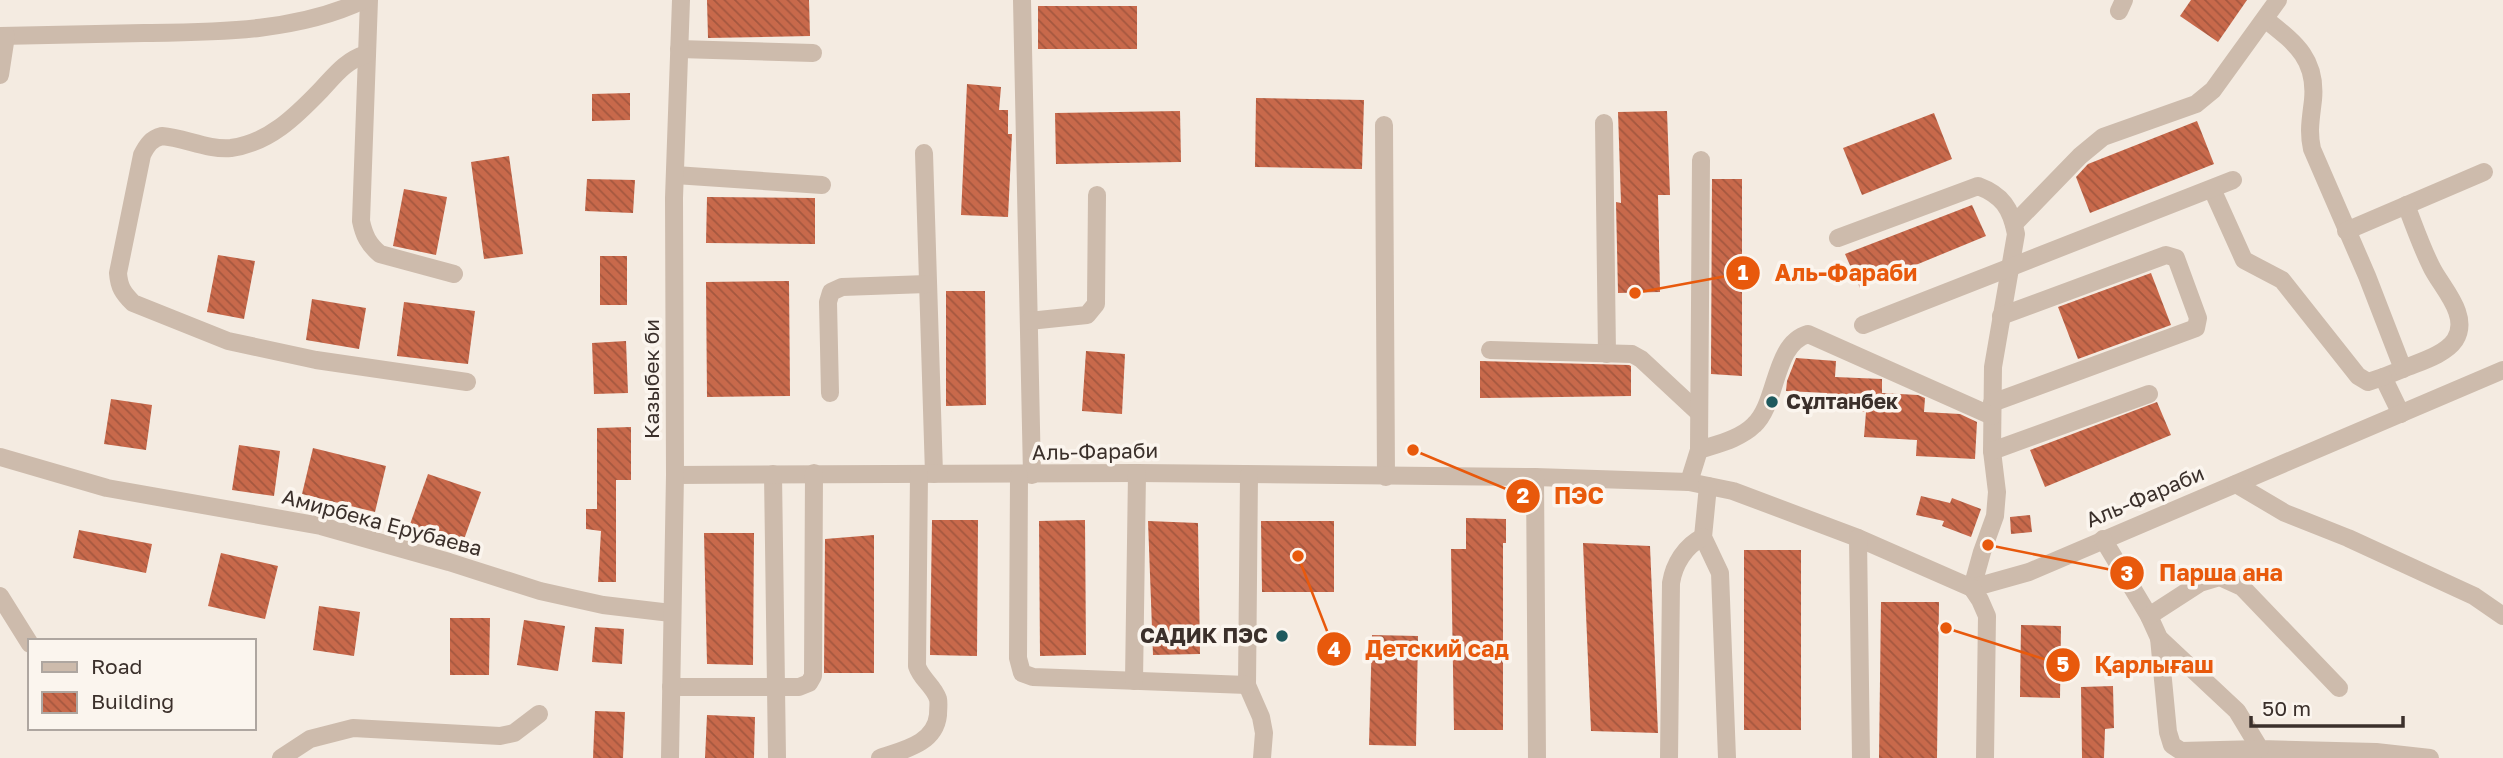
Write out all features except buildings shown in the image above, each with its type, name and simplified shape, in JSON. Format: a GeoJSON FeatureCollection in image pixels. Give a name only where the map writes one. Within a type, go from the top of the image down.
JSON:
{"type":"FeatureCollection","features":[{"type":"Feature","properties":{"kind":"street"},"geometry":{"type":"LineString","coordinates":[[0,75],[3,36],[218,33],[279,25],[347,8],[367,0],[361,221],[364,235],[372,248],[380,254],[454,274]]}},
{"type":"Feature","properties":{"kind":"street","name":"Казыбек би"},"geometry":{"type":"LineString","coordinates":[[670,758],[675,475],[675,175],[681,0]]}},
{"type":"Feature","properties":{"kind":"street"},"geometry":{"type":"LineString","coordinates":[[1022,0],[1029,321],[1018,658],[1022,673],[1033,677],[1247,685]]}},
{"type":"Feature","properties":{"kind":"street"},"geometry":{"type":"LineString","coordinates":[[2014,224],[2080,156],[2103,137],[2196,104],[2213,90],[2278,0]]}},
{"type":"Feature","properties":{"kind":"street"},"geometry":{"type":"LineString","coordinates":[[2265,19],[2298,45],[2313,74],[2308,131],[2312,149],[2367,276],[2403,369]]}},
{"type":"Feature","properties":{"kind":"street"},"geometry":{"type":"LineString","coordinates":[[679,49],[813,53]]}},
{"type":"Feature","properties":{"kind":"street"},"geometry":{"type":"LineString","coordinates":[[366,54],[347,61],[289,122],[246,145],[214,147],[162,136],[147,145],[142,155],[118,274],[119,285],[123,294],[133,303],[228,341],[316,359],[467,382]]}},
{"type":"Feature","properties":{"kind":"street"},"geometry":{"type":"LineString","coordinates":[[1604,123],[1607,354]]}},
{"type":"Feature","properties":{"kind":"street"},"geometry":{"type":"LineString","coordinates":[[1384,125],[1385,477]]}},
{"type":"Feature","properties":{"kind":"street"},"geometry":{"type":"LineString","coordinates":[[880,758],[924,741],[935,728],[938,719],[938,699],[919,674],[917,667],[926,474],[927,284],[924,153]]}},
{"type":"Feature","properties":{"kind":"street"},"geometry":{"type":"LineString","coordinates":[[1689,482],[1699,450],[1702,160]]}},
{"type":"Feature","properties":{"kind":"street"},"geometry":{"type":"LineString","coordinates":[[2346,231],[2484,172]]}},
{"type":"Feature","properties":{"kind":"street"},"geometry":{"type":"LineString","coordinates":[[675,175],[822,185]]}},
{"type":"Feature","properties":{"kind":"street"},"geometry":{"type":"LineString","coordinates":[[1863,325],[2233,180]]}},
{"type":"Feature","properties":{"kind":"street"},"geometry":{"type":"LineString","coordinates":[[1838,238],[1978,186],[1994,193],[2006,204],[2014,224],[2016,234],[1993,367],[1993,451],[1997,492],[1995,516],[1972,588],[1987,616],[1985,758]]}},
{"type":"Feature","properties":{"kind":"street"},"geometry":{"type":"LineString","coordinates":[[2212,189],[2244,260],[2282,280],[2358,376],[2368,382],[2444,351],[2456,339],[2459,324],[2448,291],[2432,268],[2406,205]]}},
{"type":"Feature","properties":{"kind":"street"},"geometry":{"type":"LineString","coordinates":[[1029,321],[1087,315],[1093,310],[1096,304],[1097,195]]}},
{"type":"Feature","properties":{"kind":"street"},"geometry":{"type":"LineString","coordinates":[[1699,450],[1753,427],[1763,414],[1791,345],[1798,337],[1808,334],[1992,409],[2196,328],[2197,318],[2176,258],[2166,256],[2001,316]]}},
{"type":"Feature","properties":{"kind":"street"},"geometry":{"type":"LineString","coordinates":[[830,393],[828,302],[831,292],[842,287],[927,284]]}},
{"type":"Feature","properties":{"kind":"street"},"geometry":{"type":"LineString","coordinates":[[1490,350],[1632,354],[1641,359],[1699,413]]}},
{"type":"Feature","properties":{"kind":"street","name":"Аль-Фараби"},"geometry":{"type":"LineString","coordinates":[[675,475],[1137,473],[1535,477],[1689,482],[1733,491],[1858,538],[1972,588],[2029,572],[2503,370]]}},
{"type":"Feature","properties":{"kind":"street"},"geometry":{"type":"LineString","coordinates":[[2383,377],[2401,414]]}},
{"type":"Feature","properties":{"kind":"street"},"geometry":{"type":"LineString","coordinates":[[1993,451],[2150,394]]}},
{"type":"Feature","properties":{"kind":"street","name":"Амирбека Ерубаева"},"geometry":{"type":"LineString","coordinates":[[0,457],[107,488],[321,526],[540,591],[603,605],[671,613]]}},
{"type":"Feature","properties":{"kind":"street"},"geometry":{"type":"LineString","coordinates":[[671,687],[799,687],[809,683],[813,676],[814,473]]}},
{"type":"Feature","properties":{"kind":"street"},"geometry":{"type":"LineString","coordinates":[[1134,681],[1137,473]]}},
{"type":"Feature","properties":{"kind":"street"},"geometry":{"type":"LineString","coordinates":[[774,474],[777,758]]}},
{"type":"Feature","properties":{"kind":"street"},"geometry":{"type":"LineString","coordinates":[[1249,475],[1247,685],[1261,717],[1264,733],[1262,758]]}},
{"type":"Feature","properties":{"kind":"street"},"geometry":{"type":"LineString","coordinates":[[1535,477],[1537,758]]}},
{"type":"Feature","properties":{"kind":"street"},"geometry":{"type":"LineString","coordinates":[[2236,484],[2285,513],[2348,538],[2473,596],[2503,617]]}},
{"type":"Feature","properties":{"kind":"street"},"geometry":{"type":"LineString","coordinates":[[1708,486],[1703,537],[1720,573],[1727,758]]}},
{"type":"Feature","properties":{"kind":"street"},"geometry":{"type":"LineString","coordinates":[[1669,758],[1671,583],[1674,567],[1693,542],[1703,537]]}},
{"type":"Feature","properties":{"kind":"street"},"geometry":{"type":"LineString","coordinates":[[1858,538],[1861,758]]}},
{"type":"Feature","properties":{"kind":"street"},"geometry":{"type":"LineString","coordinates":[[2103,540],[2149,616],[2159,638],[2168,732],[2172,745],[2181,755],[2260,749],[2376,752],[2430,758]]}},
{"type":"Feature","properties":{"kind":"street"},"geometry":{"type":"LineString","coordinates":[[2149,616],[2200,583],[2220,577],[2242,587],[2339,688]]}},
{"type":"Feature","properties":{"kind":"street"},"geometry":{"type":"LineString","coordinates":[[0,596],[28,641]]}},
{"type":"Feature","properties":{"kind":"street"},"geometry":{"type":"LineString","coordinates":[[2159,638],[2237,711],[2260,749]]}},
{"type":"Feature","properties":{"kind":"street"},"geometry":{"type":"LineString","coordinates":[[281,758],[310,739],[353,728],[499,736],[514,733],[539,713]]}},
{"type":"Feature","properties":{"kind":"place","name":"Аль-Фараби"},"geometry":{"type":"Point","coordinates":[1635,293]}},
{"type":"Feature","properties":{"kind":"place","name":"Сұлтанбек"},"geometry":{"type":"Point","coordinates":[1772,402]}},
{"type":"Feature","properties":{"kind":"place","name":"ПЭС"},"geometry":{"type":"Point","coordinates":[1413,450]}},
{"type":"Feature","properties":{"kind":"place","name":"Парша ана"},"geometry":{"type":"Point","coordinates":[1988,545]}},
{"type":"Feature","properties":{"kind":"place","name":"Детский сад"},"geometry":{"type":"Point","coordinates":[1298,556]}},
{"type":"Feature","properties":{"kind":"place","name":"Қарлығаш"},"geometry":{"type":"Point","coordinates":[1946,628]}},
{"type":"Feature","properties":{"kind":"place","name":"САДИК ПЭС"},"geometry":{"type":"Point","coordinates":[1282,636]}}]}
